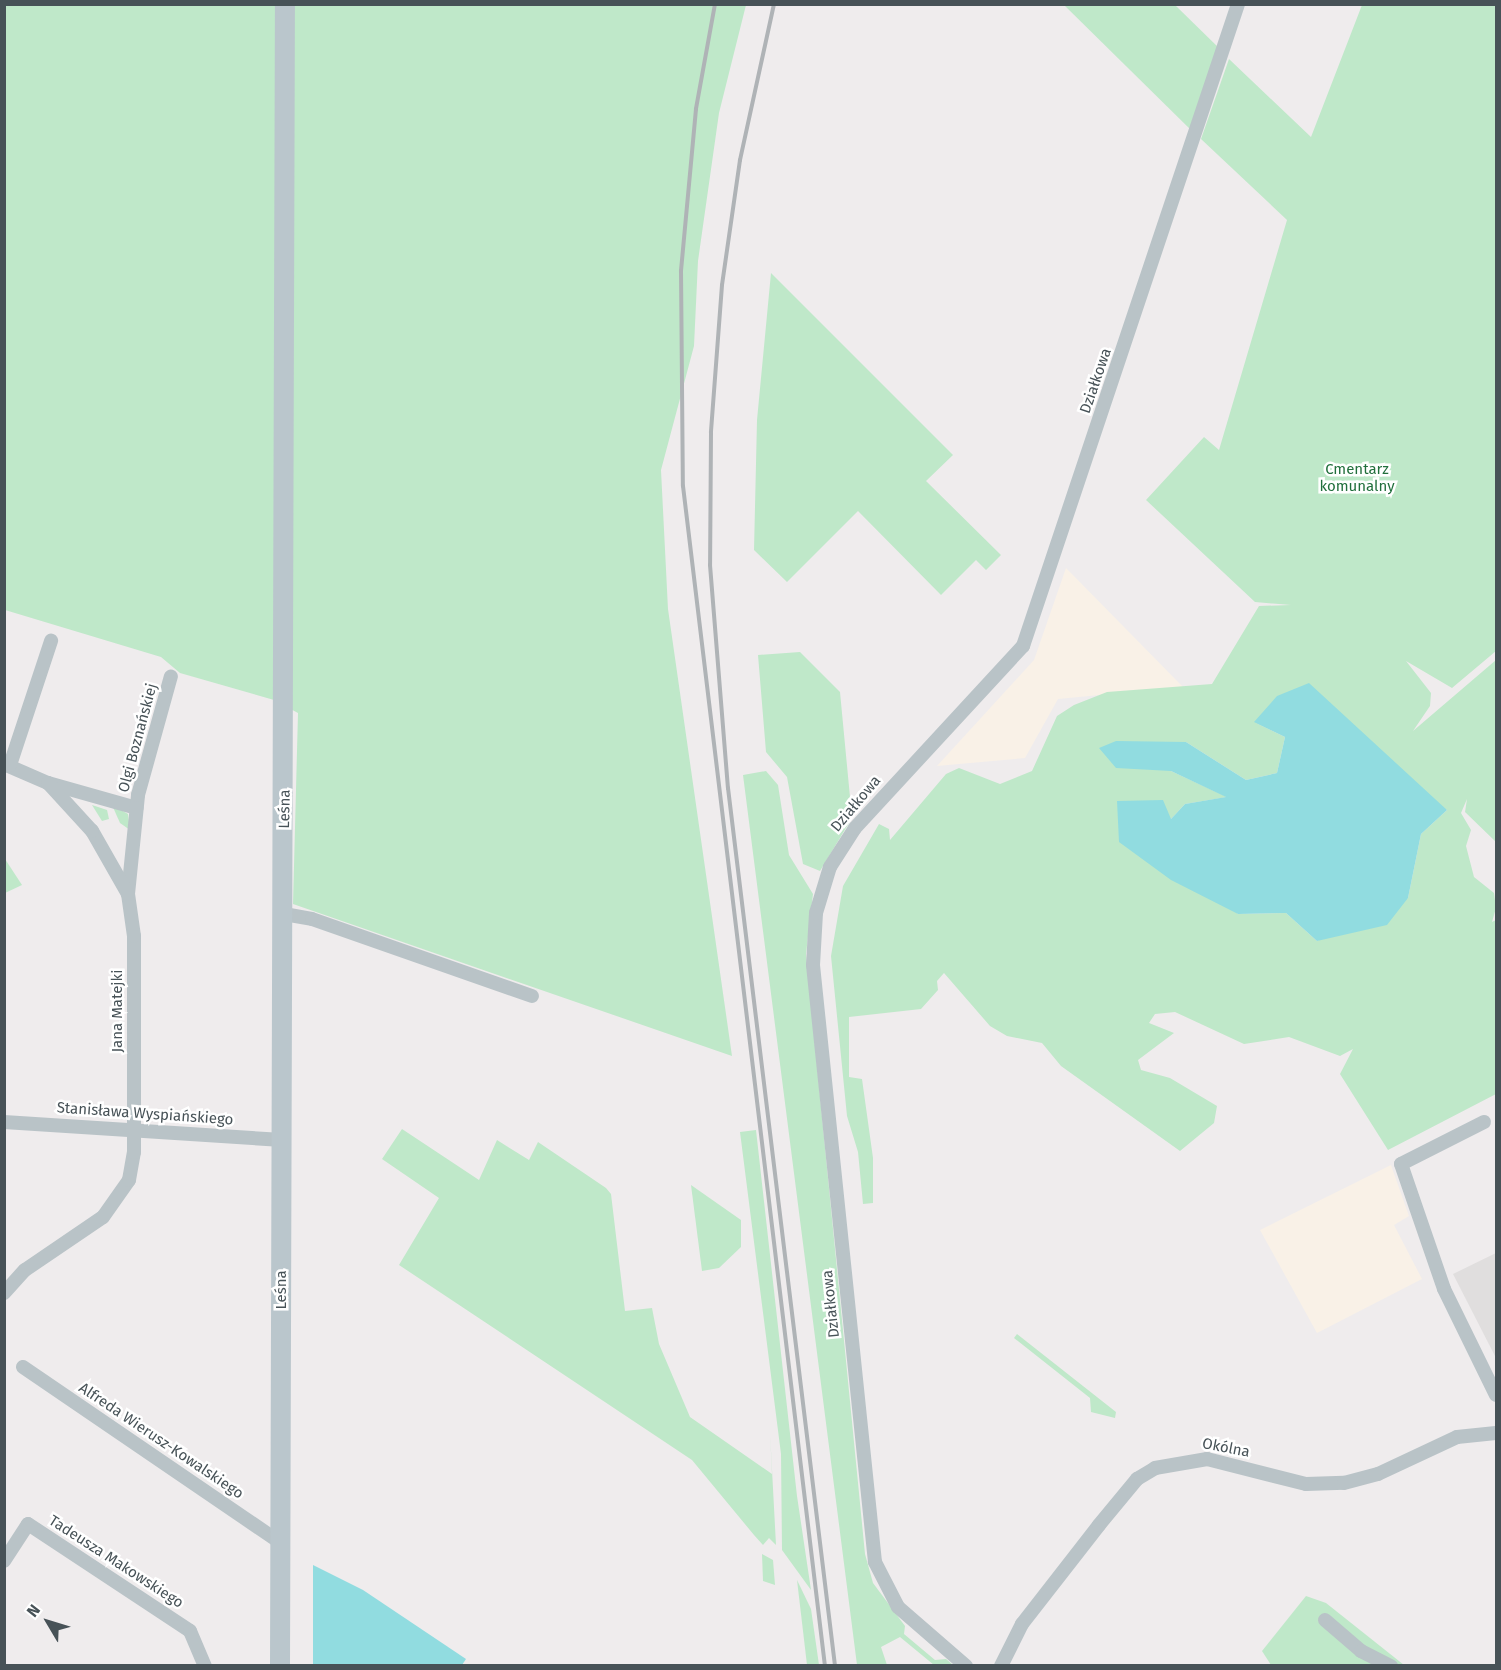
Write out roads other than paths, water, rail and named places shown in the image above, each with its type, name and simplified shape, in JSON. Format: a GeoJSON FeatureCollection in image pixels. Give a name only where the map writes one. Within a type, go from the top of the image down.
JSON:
{"type":"FeatureCollection","features":[{"type":"Feature","properties":{"kind":"street","name":"Leśna"},"geometry":{"type":"LineString","coordinates":[[280,1665],[286,704],[285,4]]}},
{"type":"Feature","properties":{"kind":"street","name":"Działkowa"},"geometry":{"type":"LineString","coordinates":[[966,1665],[898,1608],[874,1562],[813,965],[816,913],[830,867],[855,828],[1023,646],[1213,91],[1238,4]]}},
{"type":"Feature","properties":{"kind":"street"},"geometry":{"type":"LineString","coordinates":[[7,764],[51,641]]}},
{"type":"Feature","properties":{"kind":"street","name":"Olgi Boznańskiej"},"geometry":{"type":"LineString","coordinates":[[137,808],[171,676]]}},
{"type":"Feature","properties":{"kind":"street","name":"Jana Matejki"},"geometry":{"type":"LineString","coordinates":[[7,764],[48,783],[137,808],[128,894],[134,936],[135,1129]]}},
{"type":"Feature","properties":{"kind":"street","name":"Jana Matejki"},"geometry":{"type":"LineString","coordinates":[[48,783],[92,831],[128,894]]}},
{"type":"Feature","properties":{"kind":"street"},"geometry":{"type":"LineString","coordinates":[[285,914],[312,919],[532,996]]}},
{"type":"Feature","properties":{"kind":"street","name":"Stanisława Wyspiańskiego"},"geometry":{"type":"LineString","coordinates":[[4,1122],[282,1140]]}},
{"type":"Feature","properties":{"kind":"street"},"geometry":{"type":"LineString","coordinates":[[1484,1122],[1401,1164],[1444,1289],[1497,1395]]}},
{"type":"Feature","properties":{"kind":"street"},"geometry":{"type":"LineString","coordinates":[[4,1293],[25,1270],[90,1229],[117,1200],[129,1180],[135,1129]]}},
{"type":"Feature","properties":{"kind":"street","name":"Alfreda Wierusz-Kowalskiego"},"geometry":{"type":"LineString","coordinates":[[22,1367],[280,1542]]}},
{"type":"Feature","properties":{"kind":"street","name":"Okólna"},"geometry":{"type":"LineString","coordinates":[[1001,1665],[1022,1624],[1099,1525],[1137,1479],[1155,1468],[1207,1459],[1305,1484],[1344,1483],[1378,1474],[1457,1437],[1497,1433]]}},
{"type":"Feature","properties":{"kind":"street","name":"Tadeusza Makowskiego"},"geometry":{"type":"LineString","coordinates":[[4,1562],[28,1524],[190,1631],[205,1665]]}},
{"type":"Feature","properties":{"kind":"street"},"geometry":{"type":"LineString","coordinates":[[1325,1620],[1361,1651],[1391,1665]]}},
{"type":"Feature","properties":{"kind":"water"},"geometry":{"type":"Polygon","coordinates":[[[1309,683],[1447,810],[1421,834],[1408,898],[1387,925],[1317,941],[1286,913],[1238,914],[1171,880],[1119,842],[1117,801],[1163,800],[1171,819],[1185,804],[1226,797],[1171,771],[1116,768],[1099,748],[1116,741],[1186,742],[1246,780],[1277,773],[1285,737],[1254,722],[1277,696],[1309,683]]]}},
{"type":"Feature","properties":{"kind":"water"},"geometry":{"type":"Polygon","coordinates":[[[313,1565],[363,1590],[466,1659],[462,1665],[313,1665],[313,1565]]]}},
{"type":"Feature","properties":{"kind":"railway"},"geometry":{"type":"LineString","coordinates":[[715,4],[696,109],[681,271],[683,486],[825,1666]]}},
{"type":"Feature","properties":{"kind":"railway"},"geometry":{"type":"LineString","coordinates":[[774,4],[740,160],[722,285],[711,433],[710,565],[728,788],[835,1666]]}},
{"type":"Feature","properties":{"kind":"park label","name":"Cmentarz komunalny"},"geometry":{"type":"Point","coordinates":[1357,478]}}]}
